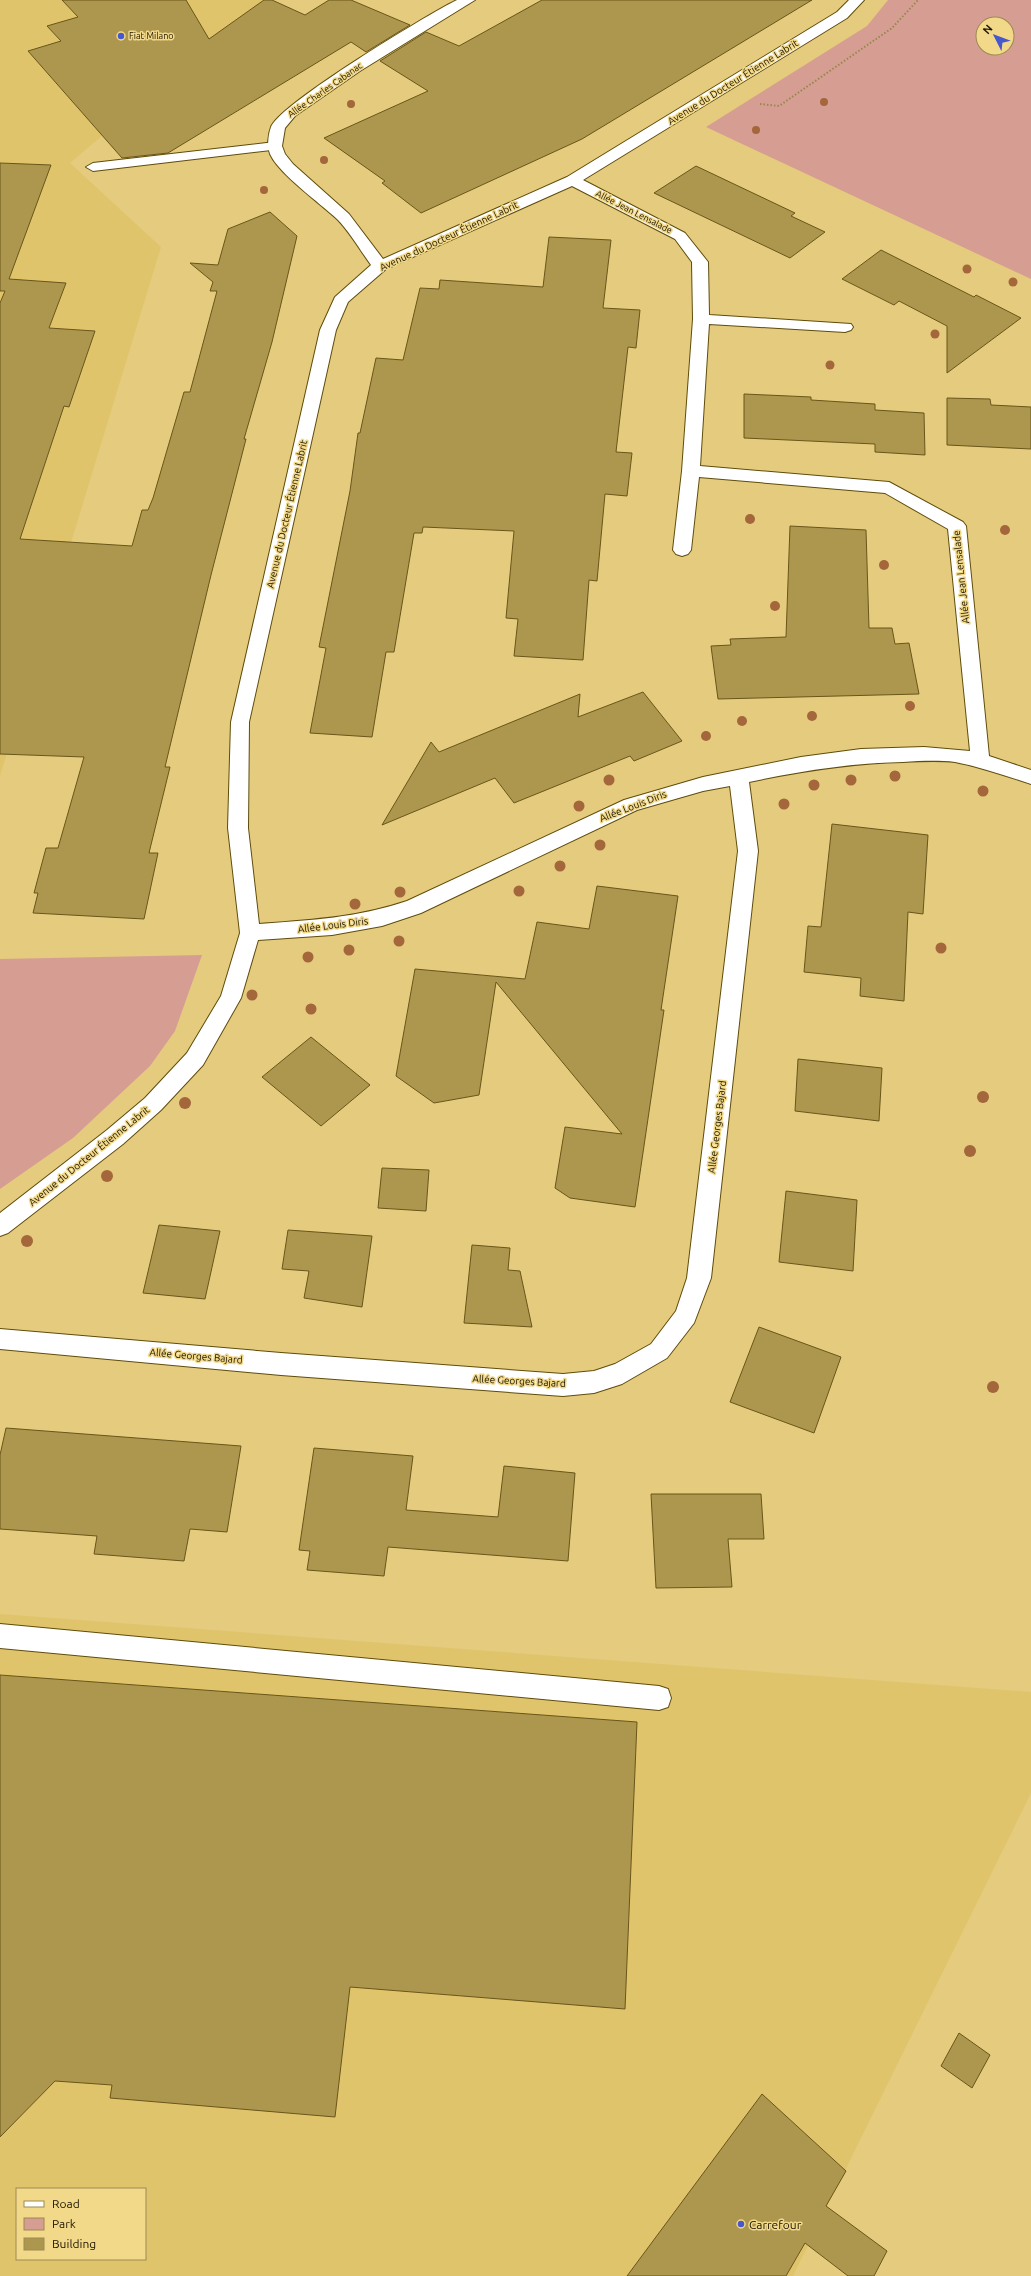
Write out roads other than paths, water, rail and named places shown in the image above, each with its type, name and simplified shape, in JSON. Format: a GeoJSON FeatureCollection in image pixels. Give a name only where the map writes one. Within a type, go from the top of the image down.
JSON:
{"type":"FeatureCollection","features":[{"type":"Feature","properties":{"kind":"street","name":"Allée Charles Cabanac"},"geometry":{"type":"LineString","coordinates":[[275,146],[278,127],[290,113],[368,60],[443,12],[468,0]]}},
{"type":"Feature","properties":{"kind":"street","name":"Avenue du Docteur Étienne Labrit"},"geometry":{"type":"LineString","coordinates":[[0,1226],[115,1137],[153,1104],[195,1059],[231,998],[250,933],[238,828],[240,722],[328,330],[341,300],[358,283],[380,266],[572,180],[842,15],[857,0]]}},
{"type":"Feature","properties":{"kind":"street"},"geometry":{"type":"LineString","coordinates":[[275,146],[278,155],[288,167],[344,217],[380,266]]}},
{"type":"Feature","properties":{"kind":"street","name":"Allée Jean Lensalade"},"geometry":{"type":"LineString","coordinates":[[572,180],[680,236],[700,262],[701,319],[691,472],[682,550]]}},
{"type":"Feature","properties":{"kind":"street"},"geometry":{"type":"LineString","coordinates":[[701,319],[845,327]]}},
{"type":"Feature","properties":{"kind":"street","name":"Allée Jean Lensalade"},"geometry":{"type":"LineString","coordinates":[[691,472],[889,488],[957,526],[980,760]]}},
{"type":"Feature","properties":{"kind":"street","name":"Allée Louis Diris"},"geometry":{"type":"LineString","coordinates":[[250,933],[332,927],[375,920],[414,907],[631,805],[666,793],[739,776],[800,764],[860,756],[924,754],[953,755],[980,760],[1031,778]]}},
{"type":"Feature","properties":{"kind":"street","name":"Allée Georges Bajard"},"geometry":{"type":"LineString","coordinates":[[0,1339],[281,1364],[563,1385],[594,1382],[622,1373],[659,1351],[686,1316],[699,1278],[748,851],[739,776]]}},
{"type":"Feature","properties":{"kind":"lane"},"geometry":{"type":"LineString","coordinates":[[93,167],[275,146]]}},
{"type":"Feature","properties":{"kind":"lane"},"geometry":{"type":"LineString","coordinates":[[0,1636],[659,1698]]}},
{"type":"Feature","properties":{"kind":"place","name":"Fiat Milano"},"geometry":{"type":"Point","coordinates":[121,36]}},
{"type":"Feature","properties":{"kind":"place","name":"Carrefour"},"geometry":{"type":"Point","coordinates":[741,2224]}}]}
